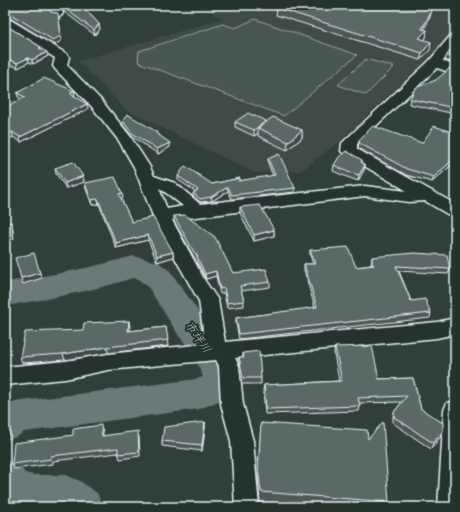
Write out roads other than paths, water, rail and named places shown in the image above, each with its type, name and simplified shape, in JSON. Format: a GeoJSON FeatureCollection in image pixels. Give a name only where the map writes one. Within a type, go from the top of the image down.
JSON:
{"type":"FeatureCollection","features":[{"type":"Feature","properties":{"kind":"street"},"geometry":{"type":"LineString","coordinates":[[5,6],[12,5]]}},
{"type":"Feature","properties":{"kind":"street"},"geometry":{"type":"LineString","coordinates":[[5,22],[62,57],[60,66],[97,104],[125,139],[148,180],[162,216],[198,285],[208,300],[214,341],[230,366],[232,404],[242,441],[247,507]]}},
{"type":"Feature","properties":{"kind":"street"},"geometry":{"type":"LineString","coordinates":[[455,38],[434,63],[350,143],[349,151],[455,211]]}},
{"type":"Feature","properties":{"kind":"street"},"geometry":{"type":"LineString","coordinates":[[434,63],[455,70]]}},
{"type":"Feature","properties":{"kind":"street"},"geometry":{"type":"LineString","coordinates":[[148,180],[164,184],[178,193],[197,211]]}},
{"type":"Feature","properties":{"kind":"street"},"geometry":{"type":"LineString","coordinates":[[162,216],[369,191],[420,197],[428,196]]}},
{"type":"Feature","properties":{"kind":"street"},"geometry":{"type":"LineString","coordinates":[[5,376],[65,370],[108,362],[437,330],[455,326]]}},
{"type":"Feature","properties":{"kind":"street"},"geometry":{"type":"LineString","coordinates":[[450,507],[455,410]]}},
{"type":"Feature","properties":{"kind":"waterway","name":"市坪川"},"geometry":{"type":"LineString","coordinates":[[5,294],[48,288],[96,278],[133,267],[147,270],[159,279],[191,327],[208,348],[223,382],[222,385],[199,394],[24,416],[14,418],[5,425]]}},
{"type":"Feature","properties":{"kind":"waterway","name":"市坪川"},"geometry":{"type":"LineString","coordinates":[[5,478],[9,485],[17,490],[34,494],[66,494],[83,507]]}}]}
